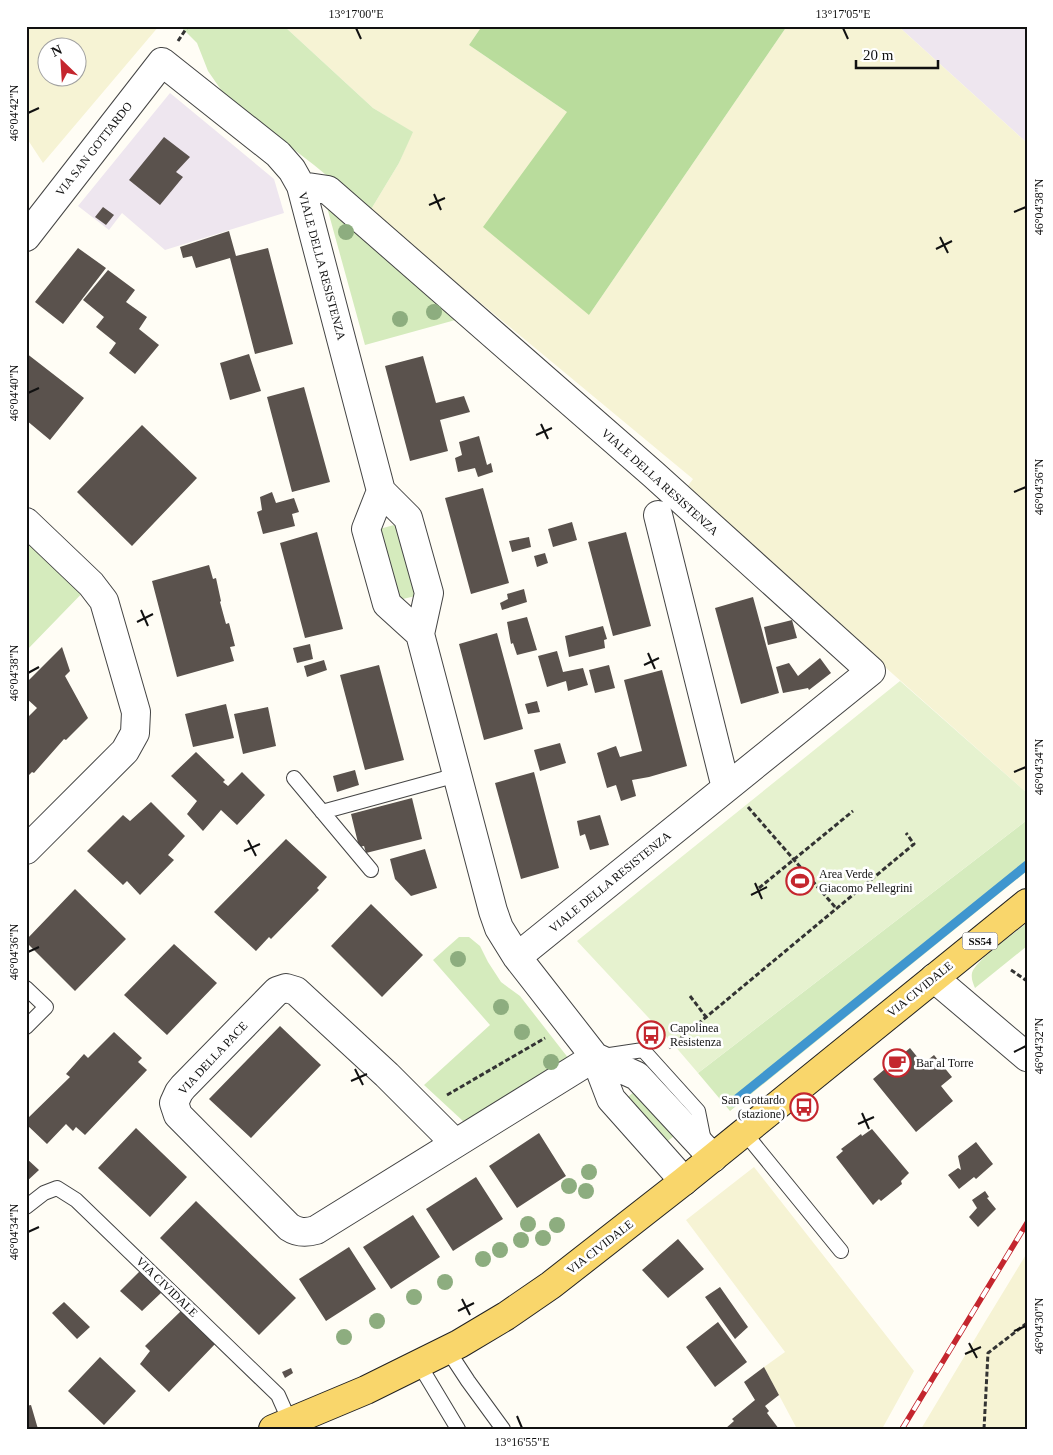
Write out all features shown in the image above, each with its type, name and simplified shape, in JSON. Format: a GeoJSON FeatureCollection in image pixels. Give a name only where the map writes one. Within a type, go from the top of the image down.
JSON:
{"type":"FeatureCollection","features":[{"type":"Feature","properties":{"kind":"main road","name":"VIA CIVIDALE"},"geometry":{"type":"LineString","coordinates":[[281,1426],[366,1390],[419,1364],[506,1316],[551,1285],[684,1181],[709,1153],[744,1132],[1027,903]]}},
{"type":"Feature","properties":{"kind":"street","name":"VIALE DELLA RESISTENZA"},"geometry":{"type":"LineString","coordinates":[[162,62],[286,162],[301,186],[381,491]]}},
{"type":"Feature","properties":{"kind":"street","name":"VIA SAN GOTTARDO"},"geometry":{"type":"LineString","coordinates":[[26,237],[162,62]]}},
{"type":"Feature","properties":{"kind":"street","name":"VIALE DELLA RESISTENZA"},"geometry":{"type":"LineString","coordinates":[[301,186],[328,190],[660,481],[871,671],[517,957]]}},
{"type":"Feature","properties":{"kind":"street"},"geometry":{"type":"LineString","coordinates":[[420,634],[387,604],[366,529],[381,491],[408,518],[429,593],[420,634],[499,928],[517,957],[595,1057],[611,1099],[684,1181]]}},
{"type":"Feature","properties":{"kind":"street","name":"VIALE DELLA RESISTENZA"},"geometry":{"type":"LineString","coordinates":[[658,515],[726,788]]}},
{"type":"Feature","properties":{"kind":"street"},"geometry":{"type":"LineString","coordinates":[[26,522],[92,584],[104,601],[136,712],[135,733],[124,751],[26,850]]}},
{"type":"Feature","properties":{"kind":"street"},"geometry":{"type":"LineString","coordinates":[[934,978],[1027,1057]]}},
{"type":"Feature","properties":{"kind":"street","name":"VIA DELLA PACE"},"geometry":{"type":"LineString","coordinates":[[456,1143],[296,991],[286,988],[277,991],[179,1092],[174,1103],[178,1114],[185,1122],[289,1227],[296,1231],[309,1232],[316,1230],[595,1057]]}},
{"type":"Feature","properties":{"kind":"street"},"geometry":{"type":"LineString","coordinates":[[595,1057],[636,1076],[709,1153]]}},
{"type":"Feature","properties":{"kind":"lane"},"geometry":{"type":"LineString","coordinates":[[322,812],[457,775]]}},
{"type":"Feature","properties":{"kind":"lane"},"geometry":{"type":"LineString","coordinates":[[294,778],[371,870]]}},
{"type":"Feature","properties":{"kind":"lane"},"geometry":{"type":"LineString","coordinates":[[26,988],[46,1007],[26,1027]]}},
{"type":"Feature","properties":{"kind":"lane"},"geometry":{"type":"LineString","coordinates":[[595,1057],[644,1050],[698,1111],[709,1153]]}},
{"type":"Feature","properties":{"kind":"lane"},"geometry":{"type":"LineString","coordinates":[[744,1132],[841,1251]]}},
{"type":"Feature","properties":{"kind":"lane","name":"VIA CIVIDALE"},"geometry":{"type":"LineString","coordinates":[[26,1207],[44,1193],[57,1188],[76,1200],[278,1395],[281,1426]]}},
{"type":"Feature","properties":{"kind":"lane"},"geometry":{"type":"LineString","coordinates":[[447,1349],[503,1429]]}},
{"type":"Feature","properties":{"kind":"lane"},"geometry":{"type":"LineString","coordinates":[[419,1364],[452,1427]]}},
{"type":"Feature","properties":{"kind":"path"},"geometry":{"type":"LineString","coordinates":[[185,32],[188,26]]}},
{"type":"Feature","properties":{"kind":"path"},"geometry":{"type":"LineString","coordinates":[[726,788],[746,805],[836,908]]}},
{"type":"Feature","properties":{"kind":"path"},"geometry":{"type":"LineString","coordinates":[[759,888],[853,811]]}},
{"type":"Feature","properties":{"kind":"path"},"geometry":{"type":"LineString","coordinates":[[654,1061],[914,844],[906,834]]}},
{"type":"Feature","properties":{"kind":"path"},"geometry":{"type":"LineString","coordinates":[[1011,970],[1027,981]]}},
{"type":"Feature","properties":{"kind":"path"},"geometry":{"type":"LineString","coordinates":[[690,996],[706,1017]]}},
{"type":"Feature","properties":{"kind":"path"},"geometry":{"type":"LineString","coordinates":[[422,1110],[569,1023]]}},
{"type":"Feature","properties":{"kind":"path"},"geometry":{"type":"LineString","coordinates":[[984,1429],[988,1353],[1027,1323]]}},
{"type":"Feature","properties":{"kind":"shaded area"},"geometry":{"type":"Polygon","coordinates":[[[26,26],[159,26],[43,163],[26,137],[26,26]]]}},
{"type":"Feature","properties":{"kind":"shaded area"},"geometry":{"type":"Polygon","coordinates":[[[284,26],[482,26],[469,45],[567,112],[589,315],[787,26],[898,26],[1027,143],[1027,793],[684,491],[693,479],[370,211],[399,163],[412,132],[373,108],[284,26]]]}},
{"type":"Feature","properties":{"kind":"shaded area"},"geometry":{"type":"Polygon","coordinates":[[[898,26],[1027,26],[1027,143],[898,26]]]}},
{"type":"Feature","properties":{"kind":"shaded area"},"geometry":{"type":"Polygon","coordinates":[[[170,93],[274,179],[284,213],[165,250],[122,213],[109,230],[78,206],[170,93]]]}},
{"type":"Feature","properties":{"kind":"shaded area"},"geometry":{"type":"Polygon","coordinates":[[[754,1167],[914,1371],[882,1429],[797,1429],[764,1367],[785,1352],[686,1220],[754,1167]]]}},
{"type":"Feature","properties":{"kind":"shaded area"},"geometry":{"type":"Polygon","coordinates":[[[1027,1253],[1027,1429],[921,1429],[985,1322],[1027,1253]]]}},
{"type":"Feature","properties":{"kind":"green space"},"geometry":{"type":"Polygon","coordinates":[[[180,26],[284,26],[373,108],[413,132],[399,163],[370,211],[226,97],[208,71],[197,43],[180,26]]]}},
{"type":"Feature","properties":{"kind":"green space"},"geometry":{"type":"Polygon","coordinates":[[[482,26],[787,26],[589,315],[483,227],[567,112],[469,45],[482,26]]]}},
{"type":"Feature","properties":{"kind":"green space"},"geometry":{"type":"Polygon","coordinates":[[[325,200],[459,319],[365,345],[325,200]]]}},
{"type":"Feature","properties":{"kind":"green space"},"geometry":{"type":"Polygon","coordinates":[[[401,523],[420,595],[394,601],[376,530],[401,523]]]}},
{"type":"Feature","properties":{"kind":"green space"},"geometry":{"type":"Polygon","coordinates":[[[26,528],[91,584],[26,651],[26,528]]]}},
{"type":"Feature","properties":{"kind":"green space","name":"Area Verde Giacomo Pellegrini"},"geometry":{"type":"Polygon","coordinates":[[[900,681],[1027,793],[1027,820],[698,1073],[577,941],[900,681]]]}},
{"type":"Feature","properties":{"kind":"green space"},"geometry":{"type":"Polygon","coordinates":[[[1027,820],[1027,871],[730,1111],[698,1073],[1027,820]]]}},
{"type":"Feature","properties":{"kind":"green space"},"geometry":{"type":"Polygon","coordinates":[[[1027,923],[1027,946],[975,988],[972,981],[972,973],[975,968],[988,954],[1027,923]]]}},
{"type":"Feature","properties":{"kind":"green space"},"geometry":{"type":"Polygon","coordinates":[[[459,937],[469,937],[480,946],[501,982],[520,996],[569,1059],[464,1122],[424,1085],[490,1025],[433,960],[459,937]]]}},
{"type":"Feature","properties":{"kind":"green space"},"geometry":{"type":"Polygon","coordinates":[[[634,1092],[674,1136],[665,1143],[625,1099],[634,1092]]]}},
{"type":"Feature","properties":{"kind":"building"},"geometry":{"type":"Polygon","coordinates":[[[164,137],[190,157],[176,172],[183,177],[160,205],[129,180],[164,137]]]}},
{"type":"Feature","properties":{"kind":"building"},"geometry":{"type":"Polygon","coordinates":[[[103,207],[114,215],[106,225],[95,217],[103,207]]]}},
{"type":"Feature","properties":{"kind":"building"},"geometry":{"type":"Polygon","coordinates":[[[229,231],[236,256],[268,248],[293,344],[255,354],[230,258],[196,268],[192,256],[183,258],[180,247],[229,231]]]}},
{"type":"Feature","properties":{"kind":"building"},"geometry":{"type":"Polygon","coordinates":[[[78,248],[106,268],[63,324],[35,302],[78,248]]]}},
{"type":"Feature","properties":{"kind":"building"},"geometry":{"type":"Polygon","coordinates":[[[108,270],[135,290],[126,302],[147,317],[139,329],[159,345],[135,374],[109,353],[116,343],[96,327],[104,317],[83,300],[108,270]]]}},
{"type":"Feature","properties":{"kind":"building"},"geometry":{"type":"Polygon","coordinates":[[[26,353],[84,398],[50,440],[26,420],[26,353]]]}},
{"type":"Feature","properties":{"kind":"building"},"geometry":{"type":"Polygon","coordinates":[[[249,354],[261,391],[230,400],[220,363],[249,354]]]}},
{"type":"Feature","properties":{"kind":"building"},"geometry":{"type":"Polygon","coordinates":[[[423,356],[436,403],[464,396],[470,412],[440,420],[448,451],[410,461],[385,366],[423,356]]]}},
{"type":"Feature","properties":{"kind":"building"},"geometry":{"type":"Polygon","coordinates":[[[304,387],[330,482],[292,492],[267,397],[304,387]]]}},
{"type":"Feature","properties":{"kind":"building"},"geometry":{"type":"Polygon","coordinates":[[[142,425],[197,478],[132,546],[77,492],[142,425]]]}},
{"type":"Feature","properties":{"kind":"building"},"geometry":{"type":"Polygon","coordinates":[[[479,436],[487,465],[491,463],[493,472],[478,477],[475,468],[458,472],[455,458],[462,455],[459,442],[479,436]]]}},
{"type":"Feature","properties":{"kind":"building"},"geometry":{"type":"Polygon","coordinates":[[[483,488],[509,583],[471,594],[445,498],[483,488]]]}},
{"type":"Feature","properties":{"kind":"building"},"geometry":{"type":"Polygon","coordinates":[[[272,492],[276,503],[294,498],[299,512],[292,514],[295,526],[263,534],[257,512],[262,510],[260,497],[272,492]]]}},
{"type":"Feature","properties":{"kind":"building"},"geometry":{"type":"Polygon","coordinates":[[[572,522],[577,540],[553,547],[548,529],[572,522]]]}},
{"type":"Feature","properties":{"kind":"building"},"geometry":{"type":"Polygon","coordinates":[[[317,532],[343,629],[305,638],[280,543],[317,532]]]}},
{"type":"Feature","properties":{"kind":"building"},"geometry":{"type":"Polygon","coordinates":[[[626,532],[651,626],[613,636],[588,542],[626,532]]]}},
{"type":"Feature","properties":{"kind":"building"},"geometry":{"type":"Polygon","coordinates":[[[529,537],[531,547],[512,552],[509,541],[529,537]]]}},
{"type":"Feature","properties":{"kind":"building"},"geometry":{"type":"Polygon","coordinates":[[[545,553],[548,563],[537,567],[534,556],[545,553]]]}},
{"type":"Feature","properties":{"kind":"building"},"geometry":{"type":"Polygon","coordinates":[[[209,565],[213,579],[216,578],[226,624],[229,623],[235,646],[230,647],[234,661],[177,677],[152,581],[209,565]]]}},
{"type":"Feature","properties":{"kind":"building"},"geometry":{"type":"Polygon","coordinates":[[[524,589],[527,602],[502,610],[500,603],[508,599],[507,594],[524,589]]]}},
{"type":"Feature","properties":{"kind":"building"},"geometry":{"type":"Polygon","coordinates":[[[753,597],[779,693],[741,704],[715,608],[753,597]]]}},
{"type":"Feature","properties":{"kind":"building"},"geometry":{"type":"Polygon","coordinates":[[[527,617],[537,650],[517,655],[513,643],[511,644],[507,622],[527,617]]]}},
{"type":"Feature","properties":{"kind":"building"},"geometry":{"type":"Polygon","coordinates":[[[792,620],[797,638],[768,645],[764,627],[792,620]]]}},
{"type":"Feature","properties":{"kind":"building"},"geometry":{"type":"Polygon","coordinates":[[[603,626],[607,639],[604,640],[605,648],[569,657],[565,636],[603,626]]]}},
{"type":"Feature","properties":{"kind":"building"},"geometry":{"type":"Polygon","coordinates":[[[497,633],[523,729],[484,740],[459,644],[497,633]]]}},
{"type":"Feature","properties":{"kind":"building"},"geometry":{"type":"Polygon","coordinates":[[[310,644],[313,659],[297,663],[293,648],[310,644]]]}},
{"type":"Feature","properties":{"kind":"building"},"geometry":{"type":"Polygon","coordinates":[[[62,647],[70,671],[65,676],[88,718],[66,740],[64,739],[34,773],[32,772],[26,778],[26,719],[37,708],[26,698],[26,683],[62,647]]]}},
{"type":"Feature","properties":{"kind":"building"},"geometry":{"type":"Polygon","coordinates":[[[557,651],[563,672],[583,668],[588,685],[568,691],[566,681],[547,687],[538,656],[557,651]]]}},
{"type":"Feature","properties":{"kind":"building"},"geometry":{"type":"Polygon","coordinates":[[[820,658],[831,673],[809,690],[808,688],[783,693],[776,667],[789,663],[798,676],[820,658]]]}},
{"type":"Feature","properties":{"kind":"building"},"geometry":{"type":"Polygon","coordinates":[[[324,660],[327,670],[307,677],[304,666],[324,660]]]}},
{"type":"Feature","properties":{"kind":"building"},"geometry":{"type":"Polygon","coordinates":[[[379,665],[404,760],[365,770],[340,675],[379,665]]]}},
{"type":"Feature","properties":{"kind":"building"},"geometry":{"type":"Polygon","coordinates":[[[609,665],[615,688],[595,693],[589,670],[609,665]]]}},
{"type":"Feature","properties":{"kind":"building"},"geometry":{"type":"Polygon","coordinates":[[[662,670],[687,766],[632,780],[636,796],[621,801],[616,785],[607,788],[597,753],[616,746],[620,757],[642,751],[624,680],[662,670]]]}},
{"type":"Feature","properties":{"kind":"building"},"geometry":{"type":"Polygon","coordinates":[[[537,701],[540,712],[528,714],[525,704],[537,701]]]}},
{"type":"Feature","properties":{"kind":"building"},"geometry":{"type":"Polygon","coordinates":[[[226,704],[234,738],[193,747],[185,714],[226,704]]]}},
{"type":"Feature","properties":{"kind":"building"},"geometry":{"type":"Polygon","coordinates":[[[268,707],[276,746],[243,754],[234,714],[268,707]]]}},
{"type":"Feature","properties":{"kind":"building"},"geometry":{"type":"Polygon","coordinates":[[[560,743],[566,763],[540,771],[534,750],[560,743]]]}},
{"type":"Feature","properties":{"kind":"building"},"geometry":{"type":"Polygon","coordinates":[[[196,752],[225,780],[223,782],[228,786],[242,772],[265,795],[237,825],[221,810],[203,831],[187,814],[197,801],[171,776],[196,752]]]}},
{"type":"Feature","properties":{"kind":"building"},"geometry":{"type":"Polygon","coordinates":[[[355,770],[359,785],[337,792],[333,776],[355,770]]]}},
{"type":"Feature","properties":{"kind":"building"},"geometry":{"type":"Polygon","coordinates":[[[534,772],[559,868],[521,879],[495,783],[534,772]]]}},
{"type":"Feature","properties":{"kind":"building"},"geometry":{"type":"Polygon","coordinates":[[[412,798],[422,839],[366,853],[364,846],[359,847],[351,814],[412,798]]]}},
{"type":"Feature","properties":{"kind":"building"},"geometry":{"type":"Polygon","coordinates":[[[151,802],[185,836],[168,855],[174,860],[140,895],[127,881],[123,885],[87,851],[123,815],[130,821],[151,802]]]}},
{"type":"Feature","properties":{"kind":"building"},"geometry":{"type":"Polygon","coordinates":[[[600,815],[609,845],[590,850],[585,834],[580,836],[577,821],[600,815]]]}},
{"type":"Feature","properties":{"kind":"building"},"geometry":{"type":"Polygon","coordinates":[[[286,839],[327,877],[317,888],[319,890],[271,939],[269,937],[256,951],[214,912],[286,839]]]}},
{"type":"Feature","properties":{"kind":"building"},"geometry":{"type":"Polygon","coordinates":[[[425,849],[437,888],[411,896],[395,879],[390,859],[425,849]]]}},
{"type":"Feature","properties":{"kind":"building"},"geometry":{"type":"Polygon","coordinates":[[[75,889],[126,939],[75,991],[26,940],[75,889]]]}},
{"type":"Feature","properties":{"kind":"building"},"geometry":{"type":"Polygon","coordinates":[[[371,904],[423,955],[382,997],[331,946],[371,904]]]}},
{"type":"Feature","properties":{"kind":"building"},"geometry":{"type":"Polygon","coordinates":[[[174,944],[217,983],[167,1035],[124,995],[174,944]]]}},
{"type":"Feature","properties":{"kind":"building"},"geometry":{"type":"Polygon","coordinates":[[[280,1026],[321,1065],[251,1138],[209,1099],[280,1026]]]}},
{"type":"Feature","properties":{"kind":"building"},"geometry":{"type":"Polygon","coordinates":[[[114,1032],[142,1058],[138,1062],[147,1070],[85,1135],[76,1127],[73,1131],[66,1124],[47,1144],[26,1124],[26,1120],[70,1077],[66,1074],[84,1054],[88,1058],[114,1032]]]}},
{"type":"Feature","properties":{"kind":"building"},"geometry":{"type":"Polygon","coordinates":[[[910,1048],[923,1064],[934,1055],[952,1077],[941,1086],[953,1101],[916,1132],[873,1079],[910,1048]]]}},
{"type":"Feature","properties":{"kind":"building"},"geometry":{"type":"Polygon","coordinates":[[[136,1128],[187,1177],[150,1217],[98,1168],[136,1128]]]}},
{"type":"Feature","properties":{"kind":"building"},"geometry":{"type":"Polygon","coordinates":[[[872,1129],[909,1173],[901,1181],[902,1184],[873,1205],[836,1157],[843,1151],[841,1149],[861,1134],[862,1136],[872,1129]]]}},
{"type":"Feature","properties":{"kind":"building"},"geometry":{"type":"Polygon","coordinates":[[[539,1133],[566,1176],[517,1208],[489,1166],[539,1133]]]}},
{"type":"Feature","properties":{"kind":"building"},"geometry":{"type":"Polygon","coordinates":[[[976,1142],[993,1164],[976,1179],[974,1177],[959,1189],[948,1175],[958,1168],[961,1170],[958,1156],[976,1142]]]}},
{"type":"Feature","properties":{"kind":"building"},"geometry":{"type":"Polygon","coordinates":[[[26,1158],[39,1170],[26,1182],[26,1158]]]}},
{"type":"Feature","properties":{"kind":"building"},"geometry":{"type":"Polygon","coordinates":[[[476,1177],[503,1219],[453,1251],[426,1209],[476,1177]]]}},
{"type":"Feature","properties":{"kind":"building"},"geometry":{"type":"Polygon","coordinates":[[[985,1191],[989,1197],[987,1198],[996,1209],[978,1227],[969,1217],[977,1208],[972,1200],[985,1191]]]}},
{"type":"Feature","properties":{"kind":"building"},"geometry":{"type":"Polygon","coordinates":[[[196,1201],[296,1298],[259,1335],[160,1238],[196,1201]]]}},
{"type":"Feature","properties":{"kind":"building"},"geometry":{"type":"Polygon","coordinates":[[[413,1215],[440,1257],[391,1289],[363,1247],[413,1215]]]}},
{"type":"Feature","properties":{"kind":"building"},"geometry":{"type":"Polygon","coordinates":[[[678,1239],[704,1269],[668,1298],[642,1270],[678,1239]]]}},
{"type":"Feature","properties":{"kind":"building"},"geometry":{"type":"Polygon","coordinates":[[[349,1247],[376,1289],[326,1321],[299,1279],[349,1247]]]}},
{"type":"Feature","properties":{"kind":"building"},"geometry":{"type":"Polygon","coordinates":[[[140,1271],[162,1292],[142,1311],[120,1291],[140,1271]]]}},
{"type":"Feature","properties":{"kind":"building"},"geometry":{"type":"Polygon","coordinates":[[[720,1287],[748,1327],[735,1339],[705,1297],[720,1287]]]}},
{"type":"Feature","properties":{"kind":"building"},"geometry":{"type":"Polygon","coordinates":[[[64,1302],[90,1327],[77,1339],[52,1313],[64,1302]]]}},
{"type":"Feature","properties":{"kind":"building"},"geometry":{"type":"Polygon","coordinates":[[[182,1310],[216,1343],[169,1392],[140,1364],[150,1351],[145,1346],[182,1310]]]}},
{"type":"Feature","properties":{"kind":"building"},"geometry":{"type":"Polygon","coordinates":[[[718,1322],[747,1362],[715,1387],[686,1347],[718,1322]]]}},
{"type":"Feature","properties":{"kind":"building"},"geometry":{"type":"Polygon","coordinates":[[[100,1357],[136,1391],[104,1425],[68,1391],[100,1357]]]}},
{"type":"Feature","properties":{"kind":"building"},"geometry":{"type":"Polygon","coordinates":[[[764,1367],[779,1395],[765,1406],[769,1411],[767,1413],[779,1429],[725,1429],[734,1421],[732,1419],[755,1400],[744,1382],[764,1367]]]}},
{"type":"Feature","properties":{"kind":"building"},"geometry":{"type":"Polygon","coordinates":[[[291,1368],[293,1373],[285,1378],[282,1372],[291,1368]]]}},
{"type":"Feature","properties":{"kind":"building"},"geometry":{"type":"Polygon","coordinates":[[[31,1405],[38,1429],[26,1429],[26,1406],[31,1405]]]}},
{"type":"Feature","properties":{"kind":"waterway"},"geometry":{"type":"LineString","coordinates":[[733,1102],[1027,865]]}},
{"type":"Feature","properties":{"kind":"railway"},"geometry":{"type":"LineString","coordinates":[[902,1429],[1027,1223]]}},
{"type":"Feature","properties":{"kind":"place","name":"Area Verde Giacomo Pellegrini"},"geometry":{"type":"Point","coordinates":[800,881]}},
{"type":"Feature","properties":{"kind":"place","name":"Capolinea Resistenza"},"geometry":{"type":"Point","coordinates":[651,1035]}},
{"type":"Feature","properties":{"kind":"place","name":"Bar al Torre"},"geometry":{"type":"Point","coordinates":[897,1063]}},
{"type":"Feature","properties":{"kind":"place","name":"San Gottardo (stazione)"},"geometry":{"type":"Point","coordinates":[804,1107]}}]}
